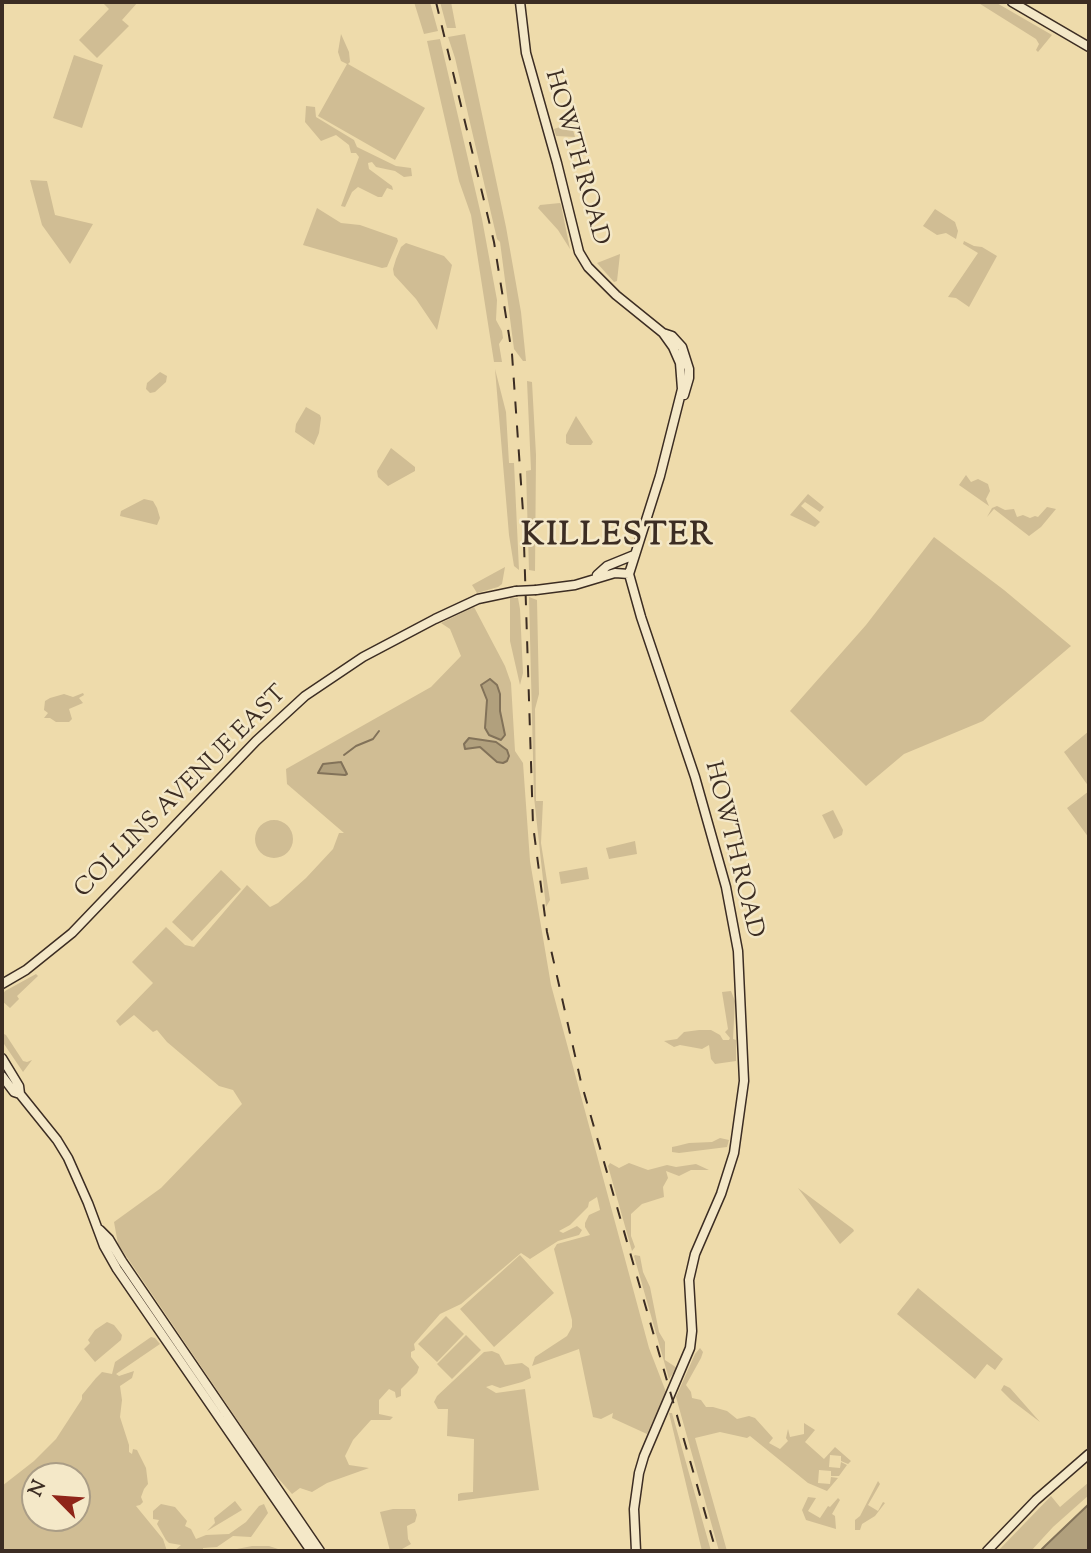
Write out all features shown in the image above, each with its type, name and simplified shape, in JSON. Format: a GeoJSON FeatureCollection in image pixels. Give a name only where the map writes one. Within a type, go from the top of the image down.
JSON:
{"type":"FeatureCollection","features":[{"type":"Feature","properties":{"kind":"main road","name":"HOWTH ROAD"},"geometry":{"type":"LineString","coordinates":[[520,2],[526,53],[579,252],[588,267],[610,289],[663,333],[680,363],[682,382],[679,407],[629,574],[695,777],[726,887],[738,951],[744,1064],[743,1096],[734,1153],[724,1188],[695,1254],[689,1280],[692,1331],[690,1349],[639,1473],[634,1509],[636,1551]]}},
{"type":"Feature","properties":{"kind":"main road"},"geometry":{"type":"LineString","coordinates":[[1012,2],[1089,47]]}},
{"type":"Feature","properties":{"kind":"main road","name":"COLLINS AVENUE EAST"},"geometry":{"type":"LineString","coordinates":[[595,577],[607,566],[634,555]]}},
{"type":"Feature","properties":{"kind":"main road","name":"COLLINS AVENUE EAST"},"geometry":{"type":"LineString","coordinates":[[2,984],[26,970],[72,933],[256,741],[305,696],[363,657],[478,599],[516,591],[570,586],[615,573],[629,574]]}},
{"type":"Feature","properties":{"kind":"main road"},"geometry":{"type":"LineString","coordinates":[[2,1059],[19,1086],[20,1094],[68,1158],[98,1228],[109,1239],[198,1382],[293,1519],[320,1551]]}},
{"type":"Feature","properties":{"kind":"main road"},"geometry":{"type":"LineString","coordinates":[[2,1076],[14,1092],[20,1094]]}},
{"type":"Feature","properties":{"kind":"main road"},"geometry":{"type":"LineString","coordinates":[[987,1551],[1036,1500],[1089,1454]]}},
{"type":"Feature","properties":{"kind":"main road"},"geometry":{"type":"LineString","coordinates":[[293,1519],[311,1551]]}},
{"type":"Feature","properties":{"kind":"shaded area"},"geometry":{"type":"Polygon","coordinates":[[[102,2],[138,2],[122,20],[129,26],[97,58],[79,40],[109,9],[102,2]]]}},
{"type":"Feature","properties":{"kind":"shaded area"},"geometry":{"type":"Polygon","coordinates":[[[414,2],[430,2],[438,31],[424,34],[414,2]]]}},
{"type":"Feature","properties":{"kind":"shaded area"},"geometry":{"type":"Polygon","coordinates":[[[440,2],[451,2],[456,28],[447,28],[440,2]]]}},
{"type":"Feature","properties":{"kind":"shaded area"},"geometry":{"type":"Polygon","coordinates":[[[977,2],[995,2],[1052,35],[1038,52],[1036,50],[1039,44],[1036,39],[977,2]]]}},
{"type":"Feature","properties":{"kind":"shaded area"},"geometry":{"type":"Polygon","coordinates":[[[341,34],[349,52],[348,64],[425,108],[395,160],[318,116],[347,64],[341,61],[338,52],[341,34]]]}},
{"type":"Feature","properties":{"kind":"shaded area"},"geometry":{"type":"Polygon","coordinates":[[[465,34],[506,227],[521,312],[526,361],[523,361],[514,349],[500,242],[497,239],[448,37],[465,34]]]}},
{"type":"Feature","properties":{"kind":"shaded area"},"geometry":{"type":"Polygon","coordinates":[[[440,39],[482,219],[497,300],[496,320],[503,338],[499,344],[502,362],[494,362],[471,215],[459,181],[427,41],[440,39]]]}},
{"type":"Feature","properties":{"kind":"shaded area"},"geometry":{"type":"Polygon","coordinates":[[[74,55],[103,65],[82,128],[53,118],[74,55]]]}},
{"type":"Feature","properties":{"kind":"shaded area"},"geometry":{"type":"Polygon","coordinates":[[[306,106],[315,107],[316,117],[354,140],[357,147],[396,166],[411,168],[412,176],[404,177],[395,171],[376,167],[372,162],[368,163],[369,169],[392,186],[393,190],[387,188],[382,197],[378,197],[358,187],[352,192],[345,207],[341,206],[359,157],[356,153],[351,153],[349,145],[336,135],[321,141],[305,122],[306,106]]]}},
{"type":"Feature","properties":{"kind":"shaded area"},"geometry":{"type":"Polygon","coordinates":[[[571,123],[575,137],[556,136],[554,129],[571,123]]]}},
{"type":"Feature","properties":{"kind":"shaded area"},"geometry":{"type":"Polygon","coordinates":[[[30,180],[47,181],[55,215],[93,224],[70,264],[42,225],[30,180]]]}},
{"type":"Feature","properties":{"kind":"shaded area"},"geometry":{"type":"Polygon","coordinates":[[[560,203],[570,249],[558,230],[538,208],[540,205],[560,203]]]}},
{"type":"Feature","properties":{"kind":"shaded area"},"geometry":{"type":"Polygon","coordinates":[[[317,208],[341,223],[360,225],[397,238],[387,267],[382,268],[303,245],[317,208]]]}},
{"type":"Feature","properties":{"kind":"shaded area"},"geometry":{"type":"Polygon","coordinates":[[[935,209],[955,222],[958,231],[956,239],[946,233],[937,235],[923,226],[935,209]]]}},
{"type":"Feature","properties":{"kind":"shaded area"},"geometry":{"type":"Polygon","coordinates":[[[964,241],[997,256],[969,307],[956,298],[948,297],[978,253],[963,244],[964,241]]]}},
{"type":"Feature","properties":{"kind":"shaded area"},"geometry":{"type":"Polygon","coordinates":[[[406,243],[444,256],[452,265],[437,330],[416,299],[394,275],[396,259],[401,247],[406,243]]]}},
{"type":"Feature","properties":{"kind":"shaded area"},"geometry":{"type":"Polygon","coordinates":[[[620,254],[617,281],[614,282],[597,263],[620,254]]]}},
{"type":"Feature","properties":{"kind":"shaded area"},"geometry":{"type":"Polygon","coordinates":[[[495,369],[506,412],[509,463],[514,463],[519,570],[514,566],[509,535],[495,369]]]}},
{"type":"Feature","properties":{"kind":"shaded area"},"geometry":{"type":"Polygon","coordinates":[[[160,372],[167,376],[166,382],[150,393],[146,389],[147,383],[160,372]]]}},
{"type":"Feature","properties":{"kind":"shaded area"},"geometry":{"type":"Polygon","coordinates":[[[527,381],[532,382],[536,455],[535,571],[529,570],[526,471],[531,470],[527,381]]]}},
{"type":"Feature","properties":{"kind":"shaded area"},"geometry":{"type":"Polygon","coordinates":[[[306,407],[321,418],[314,445],[295,432],[296,424],[306,407]]]}},
{"type":"Feature","properties":{"kind":"shaded area"},"geometry":{"type":"Polygon","coordinates":[[[576,416],[593,442],[591,445],[566,443],[566,435],[576,416]]]}},
{"type":"Feature","properties":{"kind":"shaded area"},"geometry":{"type":"Polygon","coordinates":[[[391,448],[415,467],[415,471],[388,486],[378,477],[377,471],[391,448]]]}},
{"type":"Feature","properties":{"kind":"shaded area"},"geometry":{"type":"Polygon","coordinates":[[[966,475],[971,482],[978,479],[988,484],[990,491],[986,499],[989,506],[959,485],[966,475]]]}},
{"type":"Feature","properties":{"kind":"shaded area"},"geometry":{"type":"Polygon","coordinates":[[[808,494],[824,507],[820,512],[805,502],[801,506],[820,522],[815,527],[790,515],[808,494]]]}},
{"type":"Feature","properties":{"kind":"shaded area"},"geometry":{"type":"Polygon","coordinates":[[[144,499],[153,501],[157,508],[160,518],[157,525],[120,516],[121,511],[144,499]]]}},
{"type":"Feature","properties":{"kind":"shaded area"},"geometry":{"type":"Polygon","coordinates":[[[997,506],[1005,510],[1014,509],[1017,517],[1023,515],[1030,518],[1038,517],[1047,507],[1056,509],[1041,527],[1029,536],[994,509],[987,517],[992,508],[997,506]]]}},
{"type":"Feature","properties":{"kind":"shaded area"},"geometry":{"type":"Polygon","coordinates":[[[934,537],[1004,590],[1071,646],[983,721],[904,754],[866,786],[790,711],[866,625],[934,537]]]}},
{"type":"Feature","properties":{"kind":"shaded area"},"geometry":{"type":"Polygon","coordinates":[[[505,567],[502,584],[477,593],[472,585],[505,567]]]}},
{"type":"Feature","properties":{"kind":"shaded area"},"geometry":{"type":"Polygon","coordinates":[[[529,597],[537,600],[539,694],[535,709],[536,801],[543,801],[541,843],[550,900],[546,907],[534,797],[529,597]]]}},
{"type":"Feature","properties":{"kind":"shaded area"},"geometry":{"type":"Polygon","coordinates":[[[510,598],[518,598],[520,609],[523,673],[520,685],[510,641],[510,598]]]}},
{"type":"Feature","properties":{"kind":"shaded area"},"geometry":{"type":"Polygon","coordinates":[[[474,607],[511,683],[515,751],[523,763],[530,861],[551,985],[649,1348],[666,1392],[647,1434],[612,1418],[613,1413],[601,1419],[593,1417],[579,1349],[532,1366],[535,1357],[567,1336],[572,1327],[554,1249],[557,1244],[590,1235],[585,1223],[589,1215],[600,1210],[597,1197],[589,1202],[588,1207],[570,1225],[559,1231],[563,1233],[577,1226],[582,1230],[579,1235],[558,1241],[530,1259],[521,1253],[461,1304],[440,1314],[414,1344],[415,1350],[411,1352],[411,1357],[419,1367],[417,1373],[401,1389],[401,1396],[396,1398],[395,1392],[389,1389],[379,1400],[379,1414],[393,1417],[390,1420],[371,1420],[353,1440],[345,1456],[349,1465],[369,1468],[327,1483],[312,1492],[300,1488],[292,1494],[262,1460],[118,1244],[114,1222],[161,1188],[242,1104],[233,1090],[219,1086],[167,1042],[157,1030],[153,1032],[134,1015],[120,1026],[116,1021],[153,983],[132,962],[166,927],[185,945],[194,947],[247,885],[270,907],[306,878],[333,849],[339,833],[344,833],[287,784],[286,769],[431,687],[461,656],[450,629],[441,623],[474,607]]]}},
{"type":"Feature","properties":{"kind":"shaded area"},"geometry":{"type":"Polygon","coordinates":[[[490,679],[497,685],[500,694],[505,735],[501,740],[489,735],[485,728],[487,700],[481,685],[490,679]]]}},
{"type":"Feature","properties":{"kind":"shaded area"},"geometry":{"type":"Polygon","coordinates":[[[83,693],[79,698],[83,703],[69,709],[72,719],[69,722],[44,718],[48,713],[44,710],[45,701],[64,694],[73,697],[83,693]]]}},
{"type":"Feature","properties":{"kind":"shaded area"},"geometry":{"type":"Polygon","coordinates":[[[1089,731],[1089,787],[1064,752],[1089,731]]]}},
{"type":"Feature","properties":{"kind":"shaded area"},"geometry":{"type":"Polygon","coordinates":[[[469,738],[496,742],[507,750],[507,761],[497,762],[480,747],[465,749],[464,744],[469,738]]]}},
{"type":"Feature","properties":{"kind":"shaded area"},"geometry":{"type":"Polygon","coordinates":[[[341,762],[347,774],[345,775],[318,773],[323,764],[341,762]]]}},
{"type":"Feature","properties":{"kind":"shaded area"},"geometry":{"type":"Polygon","coordinates":[[[1089,791],[1089,838],[1067,808],[1089,791]]]}},
{"type":"Feature","properties":{"kind":"shaded area"},"geometry":{"type":"Polygon","coordinates":[[[833,810],[843,830],[842,835],[834,839],[822,815],[833,810]]]}},
{"type":"Feature","properties":{"kind":"shaded area"},"geometry":{"type":"Polygon","coordinates":[[[274,820],[287,826],[293,839],[287,852],[274,858],[261,852],[255,839],[261,826],[274,820]]]}},
{"type":"Feature","properties":{"kind":"shaded area"},"geometry":{"type":"Polygon","coordinates":[[[635,841],[637,854],[609,859],[606,848],[635,841]]]}},
{"type":"Feature","properties":{"kind":"shaded area"},"geometry":{"type":"Polygon","coordinates":[[[587,867],[589,879],[561,884],[559,872],[587,867]]]}},
{"type":"Feature","properties":{"kind":"shaded area"},"geometry":{"type":"Polygon","coordinates":[[[221,870],[241,889],[192,941],[172,922],[221,870]]]}},
{"type":"Feature","properties":{"kind":"shaded area"},"geometry":{"type":"Polygon","coordinates":[[[36,974],[38,976],[17,996],[19,999],[10,1008],[2,1001],[5,991],[36,974]]]}},
{"type":"Feature","properties":{"kind":"shaded area"},"geometry":{"type":"Polygon","coordinates":[[[731,991],[735,1001],[733,1039],[736,1040],[736,1061],[715,1064],[711,1059],[709,1045],[702,1049],[680,1045],[674,1047],[664,1041],[677,1039],[684,1032],[699,1030],[711,1030],[723,1040],[729,1040],[725,1032],[728,1029],[722,992],[731,991]]]}},
{"type":"Feature","properties":{"kind":"shaded area"},"geometry":{"type":"Polygon","coordinates":[[[2,1033],[23,1061],[32,1060],[23,1072],[2,1041],[2,1033]]]}},
{"type":"Feature","properties":{"kind":"shaded area"},"geometry":{"type":"Polygon","coordinates":[[[720,1138],[729,1140],[727,1147],[672,1152],[672,1147],[712,1142],[720,1138]]]}},
{"type":"Feature","properties":{"kind":"shaded area"},"geometry":{"type":"Polygon","coordinates":[[[610,1163],[619,1168],[629,1163],[648,1170],[667,1165],[676,1167],[696,1164],[709,1170],[691,1170],[679,1176],[666,1171],[668,1178],[663,1187],[664,1197],[642,1204],[631,1214],[631,1236],[635,1247],[632,1251],[608,1166],[610,1163]]]}},
{"type":"Feature","properties":{"kind":"shaded area"},"geometry":{"type":"Polygon","coordinates":[[[798,1188],[853,1229],[854,1231],[840,1244],[798,1188]]]}},
{"type":"Feature","properties":{"kind":"shaded area"},"geometry":{"type":"Polygon","coordinates":[[[520,1255],[554,1293],[494,1347],[460,1309],[520,1255]]]}},
{"type":"Feature","properties":{"kind":"shaded area"},"geometry":{"type":"Polygon","coordinates":[[[634,1256],[640,1256],[650,1287],[659,1332],[665,1342],[665,1360],[677,1368],[669,1379],[634,1256]]]}},
{"type":"Feature","properties":{"kind":"shaded area"},"geometry":{"type":"Polygon","coordinates":[[[918,1288],[1003,1359],[995,1370],[987,1364],[975,1379],[897,1314],[918,1288]]]}},
{"type":"Feature","properties":{"kind":"shaded area"},"geometry":{"type":"Polygon","coordinates":[[[446,1316],[464,1334],[437,1362],[418,1344],[446,1316]]]}},
{"type":"Feature","properties":{"kind":"shaded area"},"geometry":{"type":"Polygon","coordinates":[[[107,1322],[114,1325],[122,1335],[121,1340],[95,1362],[84,1349],[90,1343],[88,1340],[95,1330],[107,1322]]]}},
{"type":"Feature","properties":{"kind":"shaded area"},"geometry":{"type":"Polygon","coordinates":[[[466,1335],[481,1350],[452,1379],[437,1364],[466,1335]]]}},
{"type":"Feature","properties":{"kind":"shaded area"},"geometry":{"type":"Polygon","coordinates":[[[151,1337],[160,1344],[116,1374],[119,1376],[134,1371],[132,1378],[120,1386],[120,1417],[129,1452],[132,1454],[133,1449],[137,1450],[146,1468],[148,1484],[141,1497],[143,1502],[136,1506],[163,1539],[167,1551],[2,1551],[2,1486],[21,1471],[21,1532],[91,1532],[91,1462],[33,1462],[56,1439],[82,1395],[96,1378],[102,1372],[112,1374],[115,1362],[151,1337]]]}},
{"type":"Feature","properties":{"kind":"shaded area"},"geometry":{"type":"Polygon","coordinates":[[[700,1348],[703,1352],[701,1358],[686,1385],[692,1398],[701,1400],[706,1407],[727,1411],[737,1419],[749,1416],[755,1418],[773,1438],[769,1443],[780,1449],[788,1441],[788,1429],[790,1437],[804,1434],[804,1423],[815,1430],[805,1442],[824,1459],[835,1447],[851,1461],[848,1464],[841,1461],[841,1456],[830,1455],[829,1467],[840,1468],[841,1462],[847,1465],[839,1476],[831,1476],[831,1471],[819,1470],[818,1483],[830,1484],[831,1477],[838,1478],[827,1491],[808,1483],[750,1436],[747,1438],[720,1432],[695,1438],[727,1551],[719,1551],[676,1397],[700,1348]]]}},
{"type":"Feature","properties":{"kind":"shaded area"},"geometry":{"type":"Polygon","coordinates":[[[484,1352],[499,1354],[505,1365],[522,1363],[529,1368],[531,1378],[522,1382],[500,1388],[492,1385],[486,1387],[496,1393],[525,1389],[539,1490],[458,1501],[458,1494],[473,1492],[474,1439],[447,1436],[448,1409],[438,1409],[434,1402],[437,1396],[484,1352]]]}},
{"type":"Feature","properties":{"kind":"shaded area"},"geometry":{"type":"Polygon","coordinates":[[[1004,1385],[1010,1388],[1040,1422],[1001,1390],[1004,1385]]]}},
{"type":"Feature","properties":{"kind":"shaded area"},"geometry":{"type":"Polygon","coordinates":[[[669,1413],[672,1413],[711,1551],[702,1551],[669,1413]]]}},
{"type":"Feature","properties":{"kind":"shaded area"},"geometry":{"type":"Polygon","coordinates":[[[878,1481],[880,1484],[868,1505],[878,1511],[883,1502],[885,1503],[875,1516],[862,1524],[860,1530],[855,1530],[855,1520],[860,1516],[878,1481]]]}},
{"type":"Feature","properties":{"kind":"shaded area"},"geometry":{"type":"Polygon","coordinates":[[[1089,1482],[1089,1495],[1031,1551],[998,1551],[1051,1496],[1060,1507],[1089,1482]]]}},
{"type":"Feature","properties":{"kind":"shaded area"},"geometry":{"type":"Polygon","coordinates":[[[808,1497],[816,1498],[808,1511],[820,1518],[828,1506],[838,1498],[840,1500],[832,1514],[835,1516],[836,1529],[806,1520],[802,1510],[808,1497]]]}},
{"type":"Feature","properties":{"kind":"shaded area"},"geometry":{"type":"Polygon","coordinates":[[[235,1501],[242,1510],[207,1531],[215,1523],[214,1518],[235,1501]]]}},
{"type":"Feature","properties":{"kind":"shaded area"},"geometry":{"type":"Polygon","coordinates":[[[161,1504],[175,1507],[187,1521],[185,1526],[191,1529],[196,1539],[206,1535],[229,1534],[264,1504],[268,1513],[251,1537],[233,1536],[217,1547],[203,1548],[203,1551],[174,1551],[181,1545],[169,1543],[157,1524],[159,1520],[153,1519],[153,1511],[161,1504]]]}},
{"type":"Feature","properties":{"kind":"shaded area"},"geometry":{"type":"Polygon","coordinates":[[[1089,1504],[1089,1551],[1040,1551],[1045,1546],[1089,1504]]]}},
{"type":"Feature","properties":{"kind":"shaded area"},"geometry":{"type":"Polygon","coordinates":[[[415,1509],[417,1515],[415,1522],[407,1526],[411,1544],[390,1551],[380,1512],[415,1509]]]}},
{"type":"Feature","properties":{"kind":"shaded area"},"geometry":{"type":"Polygon","coordinates":[[[269,1546],[284,1551],[227,1551],[269,1546]]]}},
{"type":"Feature","properties":{"kind":"waterway"},"geometry":{"type":"LineString","coordinates":[[344,755],[373,739],[379,731]]}},
{"type":"Feature","properties":{"kind":"railway"},"geometry":{"type":"LineString","coordinates":[[436,2],[494,242],[512,354],[523,512],[533,825],[547,932],[581,1082],[716,1551]]}},
{"type":"Feature","properties":{"kind":"district","name":"KILLESTER"},"geometry":{"type":"Point","coordinates":[618,539]}}]}
